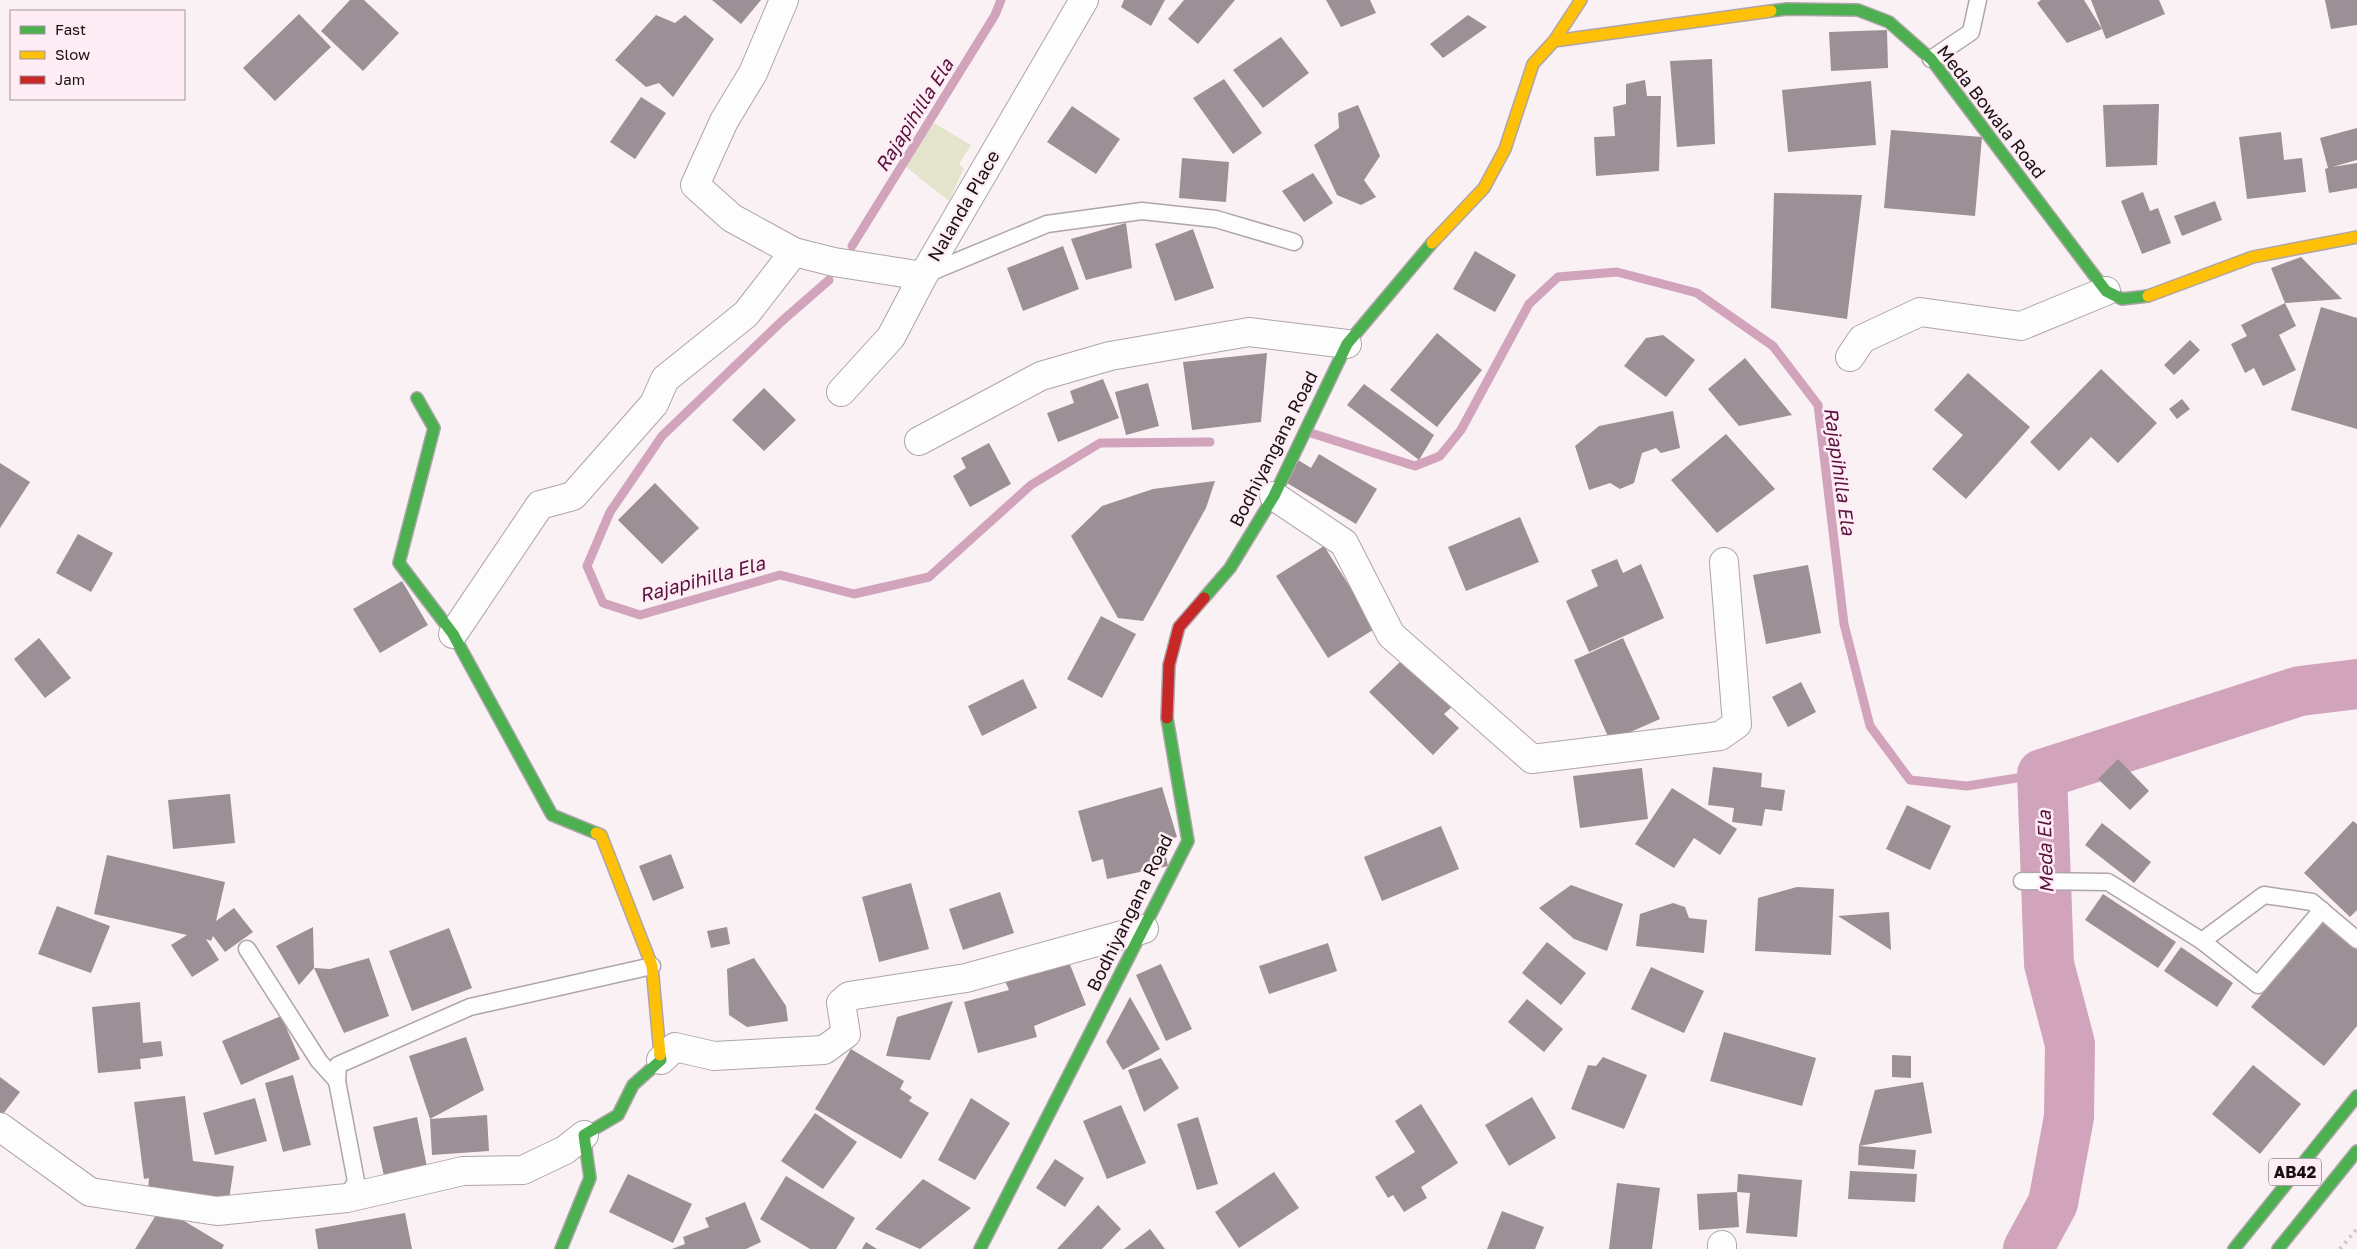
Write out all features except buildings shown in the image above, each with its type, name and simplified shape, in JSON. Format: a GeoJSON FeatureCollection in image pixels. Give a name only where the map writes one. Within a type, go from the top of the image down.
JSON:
{"type":"FeatureCollection","features":[{"type":"Feature","properties":{"kind":"street","name":"Nalanda Place"},"geometry":{"type":"LineString","coordinates":[[784,0],[753,73],[724,121],[695,185],[732,218],[794,252],[834,262],[923,276],[1084,0]]}},
{"type":"Feature","properties":{"kind":"street","name":"Bodhiyangana Road"},"geometry":{"type":"LineString","coordinates":[[980,1249],[1188,841],[1166,712],[1169,666],[1179,627],[1230,568],[1274,496],[1347,344],[1450,222],[1484,188],[1505,149],[1533,64],[1554,41],[1581,0]]}},
{"type":"Feature","properties":{"kind":"street","name":"Meda Bowala Road"},"geometry":{"type":"LineString","coordinates":[[1554,41],[1787,9],[1858,10],[1889,22],[1931,60],[2106,292]]}},
{"type":"Feature","properties":{"kind":"street"},"geometry":{"type":"LineString","coordinates":[[1850,357],[1862,339],[1920,312],[2021,326],[2106,292],[2122,299],[2148,296],[2253,257],[2357,237]]}},
{"type":"Feature","properties":{"kind":"street"},"geometry":{"type":"LineString","coordinates":[[453,634],[540,505],[573,496],[654,404],[665,379],[746,314],[794,252]]}},
{"type":"Feature","properties":{"kind":"street"},"geometry":{"type":"LineString","coordinates":[[842,392],[891,337],[923,276]]}},
{"type":"Feature","properties":{"kind":"street"},"geometry":{"type":"LineString","coordinates":[[919,441],[1040,376],[1110,356],[1249,332],[1347,344]]}},
{"type":"Feature","properties":{"kind":"street"},"geometry":{"type":"LineString","coordinates":[[417,398],[434,428],[398,563],[453,634],[552,814],[601,835],[652,966],[661,1060]]}},
{"type":"Feature","properties":{"kind":"street"},"geometry":{"type":"LineString","coordinates":[[1274,496],[1344,543],[1391,635],[1532,759],[1720,736],[1737,724],[1724,562]]}},
{"type":"Feature","properties":{"kind":"street"},"geometry":{"type":"LineString","coordinates":[[0,1127],[90,1192],[217,1211],[347,1198],[463,1171],[523,1170],[565,1150],[584,1135],[618,1115],[633,1085],[675,1047],[714,1056],[824,1050],[846,1034],[841,1004],[849,996],[966,978],[1144,929]]}},
{"type":"Feature","properties":{"kind":"street","name":"AB42"},"geometry":{"type":"LineString","coordinates":[[2234,1249],[2357,1096]]}},
{"type":"Feature","properties":{"kind":"street"},"geometry":{"type":"LineString","coordinates":[[561,1249],[590,1178],[584,1135]]}},
{"type":"Feature","properties":{"kind":"street","name":"AB42"},"geometry":{"type":"LineString","coordinates":[[2278,1249],[2357,1151]]}},
{"type":"Feature","properties":{"kind":"lane"},"geometry":{"type":"LineString","coordinates":[[1931,60],[1971,32],[1978,0]]}},
{"type":"Feature","properties":{"kind":"lane"},"geometry":{"type":"LineString","coordinates":[[923,276],[1046,224],[1142,211],[1216,219],[1294,242]]}},
{"type":"Feature","properties":{"kind":"lane"},"geometry":{"type":"LineString","coordinates":[[2022,881],[2108,882],[2202,941],[2258,985],[2322,910]]}},
{"type":"Feature","properties":{"kind":"lane"},"geometry":{"type":"LineString","coordinates":[[2202,941],[2264,895],[2312,902],[2357,940]]}},
{"type":"Feature","properties":{"kind":"lane"},"geometry":{"type":"LineString","coordinates":[[247,949],[319,1061],[337,1081]]}},
{"type":"Feature","properties":{"kind":"lane"},"geometry":{"type":"LineString","coordinates":[[347,1198],[356,1181],[337,1081],[338,1065],[470,1007],[652,966]]}},
{"type":"Feature","properties":{"kind":"green space"},"geometry":{"type":"Polygon","coordinates":[[[934,123],[971,145],[959,164],[964,168],[949,201],[905,166],[934,123]]]}},
{"type":"Feature","properties":{"kind":"waterway","name":"Rajapihilla Ela"},"geometry":{"type":"LineString","coordinates":[[852,246],[995,15],[1001,0]]}},
{"type":"Feature","properties":{"kind":"waterway","name":"Rajapihilla Ela"},"geometry":{"type":"LineString","coordinates":[[1311,433],[1415,466],[1440,456],[1461,430],[1529,304],[1558,277],[1617,272],[1697,293],[1773,346],[1818,405],[1844,624],[1870,726],[1910,780],[1967,786],[2042,774]]}},
{"type":"Feature","properties":{"kind":"waterway","name":"Rajapihilla Ela"},"geometry":{"type":"LineString","coordinates":[[829,280],[782,321],[662,436],[610,512],[587,566],[603,603],[640,615],[780,575],[854,594],[929,577],[1031,485],[1100,443],[1210,442]]}},
{"type":"Feature","properties":{"kind":"waterway","name":"Meda Ela"},"geometry":{"type":"LineString","coordinates":[[2028,1249],[2053,1203],[2069,1117],[2070,1044],[2049,964],[2042,774],[2300,691],[2357,684]]}},
{"type":"Feature","properties":{"kind":"railway"},"geometry":{"type":"LineString","coordinates":[[2340,1249],[2357,1229]]}},
{"type":"Feature","properties":{"kind":"traffic: fast"},"geometry":{"type":"LineString","coordinates":[[1771,11],[1787,9],[1858,10],[1889,22],[1931,59],[2106,291],[2122,299],[2148,296]]}},
{"type":"Feature","properties":{"kind":"traffic: fast"},"geometry":{"type":"LineString","coordinates":[[1204,598],[1230,568],[1274,496],[1347,344],[1432,243]]}},
{"type":"Feature","properties":{"kind":"traffic: fast"},"geometry":{"type":"LineString","coordinates":[[417,398],[434,428],[399,563],[453,634],[552,815],[596,833]]}},
{"type":"Feature","properties":{"kind":"traffic: fast"},"geometry":{"type":"LineString","coordinates":[[980,1249],[1188,841],[1167,718]]}},
{"type":"Feature","properties":{"kind":"traffic: fast"},"geometry":{"type":"LineString","coordinates":[[561,1249],[590,1178],[584,1135],[618,1115],[633,1085],[661,1060],[660,1055]]}},
{"type":"Feature","properties":{"kind":"traffic: fast"},"geometry":{"type":"LineString","coordinates":[[2234,1249],[2357,1096]]}},
{"type":"Feature","properties":{"kind":"traffic: fast"},"geometry":{"type":"LineString","coordinates":[[2278,1249],[2357,1151]]}},
{"type":"Feature","properties":{"kind":"traffic: slow"},"geometry":{"type":"LineString","coordinates":[[1432,243],[1484,188],[1505,149],[1533,64],[1554,41],[1581,0]]}},
{"type":"Feature","properties":{"kind":"traffic: slow"},"geometry":{"type":"LineString","coordinates":[[1554,41],[1771,11]]}},
{"type":"Feature","properties":{"kind":"traffic: slow"},"geometry":{"type":"LineString","coordinates":[[2148,296],[2253,257],[2357,237]]}},
{"type":"Feature","properties":{"kind":"traffic: slow"},"geometry":{"type":"LineString","coordinates":[[596,833],[601,835],[652,966],[660,1055]]}},
{"type":"Feature","properties":{"kind":"traffic: jam"},"geometry":{"type":"LineString","coordinates":[[1167,718],[1169,665],[1179,627],[1204,598]]}}]}
